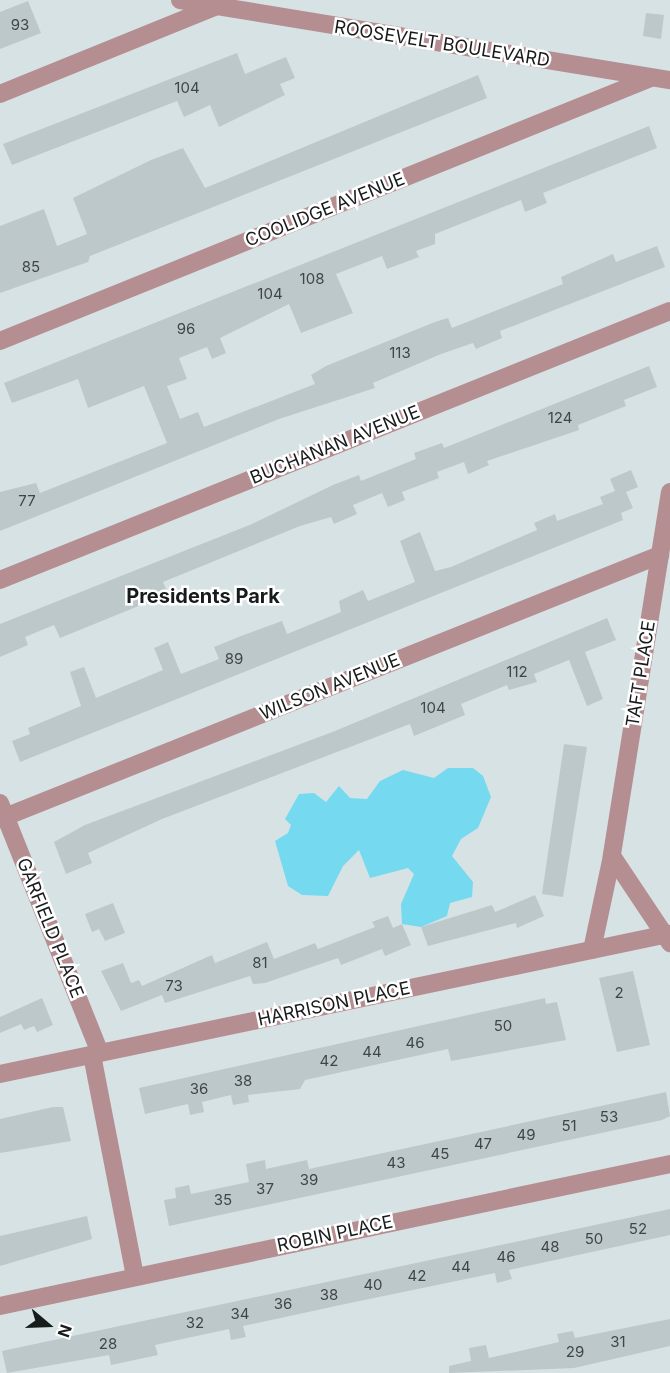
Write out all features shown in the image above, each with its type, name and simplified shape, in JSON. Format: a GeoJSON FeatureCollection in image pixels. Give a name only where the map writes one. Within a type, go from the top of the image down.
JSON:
{"type":"FeatureCollection","features":[{"type":"Feature","properties":{"kind":"street","name":"ROOSEVELT BOULEVARD"},"geometry":{"type":"LineString","coordinates":[[180,0],[670,80]]}},
{"type":"Feature","properties":{"kind":"street"},"geometry":{"type":"LineString","coordinates":[[0,94],[214,7]]}},
{"type":"Feature","properties":{"kind":"street","name":"COOLIDGE AVENUE"},"geometry":{"type":"LineString","coordinates":[[0,341],[651,78]]}},
{"type":"Feature","properties":{"kind":"street","name":"BUCHANAN AVENUE"},"geometry":{"type":"LineString","coordinates":[[0,580],[670,310]]}},
{"type":"Feature","properties":{"kind":"street","name":"TAFT PLACE"},"geometry":{"type":"LineString","coordinates":[[592,950],[612,856],[670,492]]}},
{"type":"Feature","properties":{"kind":"street","name":"WILSON AVENUE"},"geometry":{"type":"LineString","coordinates":[[2,813],[660,555]]}},
{"type":"Feature","properties":{"kind":"street","name":"GARFIELD PLACE"},"geometry":{"type":"LineString","coordinates":[[2,813],[96,1054],[135,1276]]}},
{"type":"Feature","properties":{"kind":"street"},"geometry":{"type":"LineString","coordinates":[[612,856],[669,939]]}},
{"type":"Feature","properties":{"kind":"street","name":"HARRISON PLACE"},"geometry":{"type":"LineString","coordinates":[[0,1074],[592,950],[669,939]]}},
{"type":"Feature","properties":{"kind":"street","name":"ROBIN PLACE"},"geometry":{"type":"LineString","coordinates":[[0,1306],[670,1164]]}},
{"type":"Feature","properties":{"kind":"shaded area"},"geometry":{"type":"Polygon","coordinates":[[[448,768],[473,768],[483,776],[491,797],[478,828],[461,839],[452,856],[473,882],[472,897],[450,903],[447,916],[421,927],[402,924],[401,904],[414,874],[408,868],[370,878],[359,850],[343,866],[328,896],[302,895],[288,886],[275,841],[288,833],[291,825],[285,819],[299,794],[314,793],[326,802],[339,786],[350,798],[367,799],[380,781],[403,770],[434,778],[448,768]]]}},
{"type":"Feature","properties":{"kind":"building"},"geometry":{"type":"Polygon","coordinates":[[[28,1],[41,33],[0,49],[0,12],[28,1]]]}},
{"type":"Feature","properties":{"kind":"building"},"geometry":{"type":"Polygon","coordinates":[[[646,13],[664,15],[661,39],[643,36],[646,13]]]}},
{"type":"Feature","properties":{"kind":"building"},"geometry":{"type":"Polygon","coordinates":[[[237,53],[245,74],[286,57],[295,78],[280,84],[285,95],[219,127],[210,105],[184,117],[177,101],[12,165],[3,144],[237,53]]]}},
{"type":"Feature","properties":{"kind":"building"},"geometry":{"type":"Polygon","coordinates":[[[478,75],[487,98],[90,256],[88,262],[0,293],[0,226],[44,209],[57,246],[87,234],[73,198],[151,160],[183,148],[205,188],[478,75]]]}},
{"type":"Feature","properties":{"kind":"building"},"geometry":{"type":"Polygon","coordinates":[[[649,126],[657,148],[543,193],[547,203],[525,212],[521,200],[435,234],[435,244],[416,251],[419,257],[387,269],[382,256],[336,274],[353,313],[301,333],[289,304],[220,338],[226,353],[212,359],[207,347],[179,358],[187,379],[167,386],[180,419],[198,412],[204,427],[315,384],[311,375],[326,366],[448,318],[452,328],[563,284],[561,277],[613,254],[616,262],[657,246],[665,267],[500,331],[502,338],[476,349],[473,343],[441,354],[373,383],[375,388],[279,419],[0,531],[0,492],[36,483],[40,493],[167,443],[144,386],[88,408],[78,379],[12,403],[4,383],[649,126]]]}},
{"type":"Feature","properties":{"kind":"building"},"geometry":{"type":"Polygon","coordinates":[[[649,366],[657,387],[624,400],[626,406],[578,425],[579,430],[487,461],[489,465],[468,474],[464,462],[437,472],[439,478],[402,492],[405,500],[388,507],[382,493],[353,505],[357,514],[334,524],[331,517],[300,526],[163,582],[168,594],[60,638],[54,625],[25,637],[28,645],[0,657],[0,624],[252,524],[333,485],[359,475],[361,481],[416,459],[414,453],[442,443],[444,448],[649,366]]]}},
{"type":"Feature","properties":{"kind":"building"},"geometry":{"type":"Polygon","coordinates":[[[631,470],[638,487],[626,492],[633,508],[621,513],[623,520],[20,762],[12,741],[30,734],[28,728],[81,706],[70,672],[84,667],[96,698],[163,670],[154,648],[168,642],[181,674],[219,659],[214,647],[241,636],[282,621],[287,634],[341,612],[339,601],[363,590],[368,601],[415,582],[400,541],[420,532],[435,571],[451,567],[537,530],[534,523],[555,514],[557,521],[603,504],[600,497],[615,491],[610,479],[631,470]]]}},
{"type":"Feature","properties":{"kind":"building"},"geometry":{"type":"Polygon","coordinates":[[[607,618],[616,640],[585,652],[603,699],[587,706],[569,660],[534,674],[537,682],[509,690],[507,685],[461,704],[465,715],[414,736],[410,724],[162,819],[88,853],[92,863],[66,874],[54,842],[85,825],[335,731],[607,618]]]}},
{"type":"Feature","properties":{"kind":"building"},"geometry":{"type":"Polygon","coordinates":[[[564,744],[587,747],[563,897],[542,894],[564,744]]]}},
{"type":"Feature","properties":{"kind":"building"},"geometry":{"type":"Polygon","coordinates":[[[535,895],[544,916],[517,928],[516,923],[428,946],[421,927],[492,905],[495,912],[535,895]]]}},
{"type":"Feature","properties":{"kind":"building"},"geometry":{"type":"Polygon","coordinates":[[[113,903],[125,933],[105,941],[99,929],[92,932],[85,914],[113,903]]]}},
{"type":"Feature","properties":{"kind":"building"},"geometry":{"type":"Polygon","coordinates":[[[388,916],[393,928],[402,924],[411,945],[385,956],[382,949],[341,965],[338,958],[265,983],[253,984],[250,976],[165,1003],[162,995],[121,1011],[101,971],[123,963],[131,983],[139,980],[142,986],[212,955],[215,963],[267,942],[274,959],[315,943],[318,949],[375,927],[372,922],[388,916]]]}},
{"type":"Feature","properties":{"kind":"building"},"geometry":{"type":"Polygon","coordinates":[[[633,971],[650,1045],[617,1052],[599,978],[633,971]]]}},
{"type":"Feature","properties":{"kind":"building"},"geometry":{"type":"Polygon","coordinates":[[[42,998],[53,1025],[37,1032],[34,1026],[24,1030],[21,1024],[0,1033],[0,1017],[42,998]]]}},
{"type":"Feature","properties":{"kind":"building"},"geometry":{"type":"Polygon","coordinates":[[[545,998],[546,1004],[557,1002],[566,1040],[451,1061],[448,1049],[305,1080],[300,1089],[248,1095],[249,1102],[233,1105],[231,1095],[202,1102],[204,1112],[190,1115],[188,1104],[145,1114],[139,1088],[545,998]]]}},
{"type":"Feature","properties":{"kind":"building"},"geometry":{"type":"Polygon","coordinates":[[[666,1092],[670,1116],[662,1120],[169,1226],[164,1200],[176,1198],[175,1188],[189,1185],[191,1194],[249,1182],[246,1164],[265,1160],[266,1169],[307,1160],[309,1169],[666,1092]]]}},
{"type":"Feature","properties":{"kind":"building"},"geometry":{"type":"Polygon","coordinates":[[[53,1107],[63,1107],[71,1141],[0,1153],[0,1119],[53,1107]]]}},
{"type":"Feature","properties":{"kind":"building"},"geometry":{"type":"Polygon","coordinates":[[[670,1209],[670,1235],[509,1270],[512,1279],[497,1283],[495,1273],[345,1304],[243,1326],[246,1337],[231,1340],[229,1329],[155,1345],[158,1355],[111,1365],[109,1355],[7,1373],[2,1351],[670,1209]]]}},
{"type":"Feature","properties":{"kind":"building"},"geometry":{"type":"Polygon","coordinates":[[[87,1216],[92,1239],[0,1266],[0,1236],[87,1216]]]}},
{"type":"Feature","properties":{"kind":"building"},"geometry":{"type":"Polygon","coordinates":[[[670,1319],[670,1346],[574,1368],[449,1373],[449,1366],[471,1361],[469,1348],[486,1345],[489,1358],[559,1342],[557,1334],[573,1331],[575,1338],[670,1319]]]}},
{"type":"Feature","properties":{"kind":"district","name":"Presidents Park"},"geometry":{"type":"Point","coordinates":[203,596]}}]}
